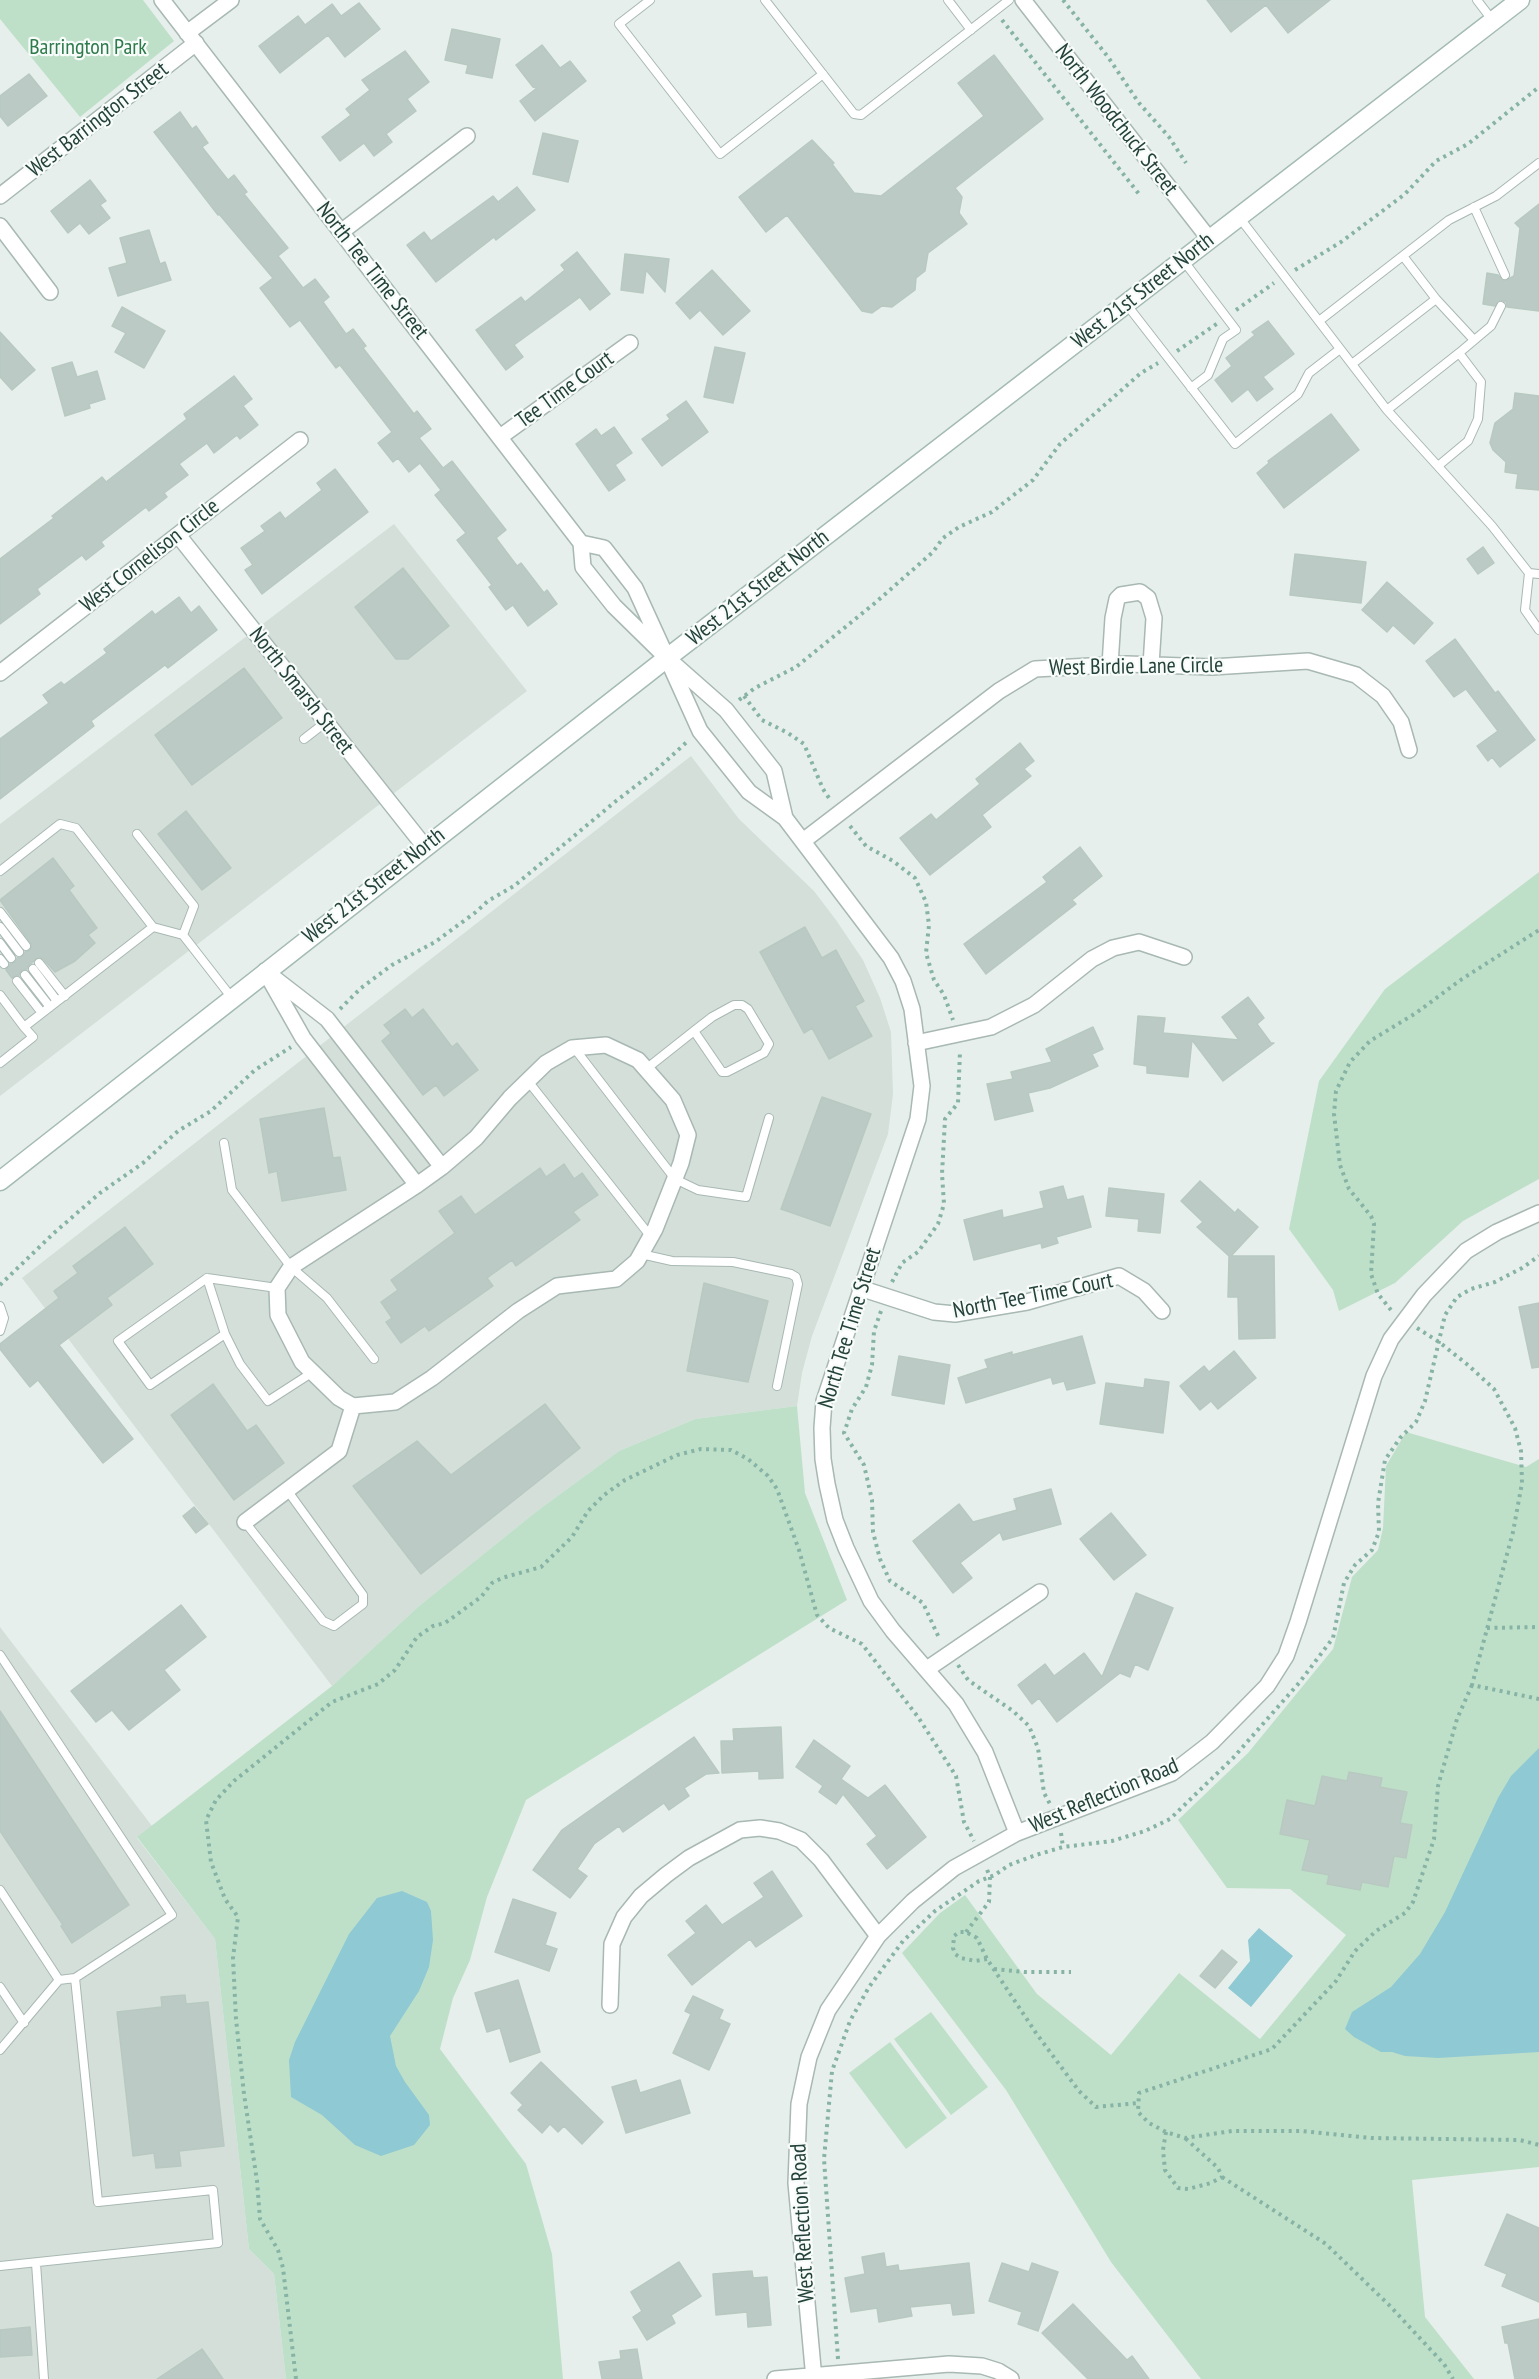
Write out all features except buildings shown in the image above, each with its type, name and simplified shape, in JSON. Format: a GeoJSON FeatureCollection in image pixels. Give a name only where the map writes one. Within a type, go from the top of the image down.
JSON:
{"type":"FeatureCollection","features":[{"type":"Feature","properties":{"kind":"main road","name":"West 21st Street North"},"geometry":{"type":"LineString","coordinates":[[0,1180],[667,658],[1520,0]]}},
{"type":"Feature","properties":{"kind":"street","name":"North Tee Time Street"},"geometry":{"type":"LineString","coordinates":[[162,0],[581,543],[583,567],[614,606],[667,658],[726,710],[774,771],[785,818]]}},
{"type":"Feature","properties":{"kind":"street","name":"West Barrington Street"},"geometry":{"type":"LineString","coordinates":[[0,196],[191,38],[231,0]]}},
{"type":"Feature","properties":{"kind":"street","name":"North Woodchuck Street"},"geometry":{"type":"LineString","coordinates":[[1023,0],[1210,240]]}},
{"type":"Feature","properties":{"kind":"street"},"geometry":{"type":"LineString","coordinates":[[341,232],[467,136]]}},
{"type":"Feature","properties":{"kind":"street"},"geometry":{"type":"LineString","coordinates":[[0,226],[50,292]]}},
{"type":"Feature","properties":{"kind":"street","name":"Tee Time Court"},"geometry":{"type":"LineString","coordinates":[[500,437],[630,343]]}},
{"type":"Feature","properties":{"kind":"street","name":"West Cornelison Circle"},"geometry":{"type":"LineString","coordinates":[[0,673],[300,440]]}},
{"type":"Feature","properties":{"kind":"street","name":"North Smarsh Street"},"geometry":{"type":"LineString","coordinates":[[178,535],[425,847]]}},
{"type":"Feature","properties":{"kind":"street","name":"North Tee Time Street"},"geometry":{"type":"LineString","coordinates":[[581,543],[604,548],[635,588],[700,730],[749,792],[785,818],[891,958],[903,981],[912,1009],[922,1086],[918,1119],[824,1401],[822,1428],[825,1476],[835,1520],[871,1601],[893,1631],[956,1704],[985,1752],[1017,1833]]}},
{"type":"Feature","properties":{"kind":"street"},"geometry":{"type":"LineString","coordinates":[[1110,665],[1113,618],[1117,599],[1121,595],[1140,592],[1148,598],[1154,618],[1151,665]]}},
{"type":"Feature","properties":{"kind":"street","name":"West Birdie Lane Circle"},"geometry":{"type":"LineString","coordinates":[[803,842],[999,691],[1035,669],[1110,665],[1212,667],[1308,660],[1356,675],[1383,696],[1401,722],[1409,750]]}},
{"type":"Feature","properties":{"kind":"street"},"geometry":{"type":"LineString","coordinates":[[916,1043],[992,1027],[1034,1005],[1092,959],[1113,948],[1139,942],[1184,957]]}},
{"type":"Feature","properties":{"kind":"street"},"geometry":{"type":"LineString","coordinates":[[265,971],[327,1019],[442,1167]]}},
{"type":"Feature","properties":{"kind":"street"},"geometry":{"type":"LineString","coordinates":[[265,971],[303,1038],[417,1185]]}},
{"type":"Feature","properties":{"kind":"street"},"geometry":{"type":"LineString","coordinates":[[606,1045],[638,1060],[674,1100],[688,1135],[675,1179],[651,1237],[637,1261],[616,1279],[557,1286],[518,1311],[432,1378],[394,1402],[353,1406],[339,1398],[302,1362],[278,1315],[277,1288],[291,1267],[442,1167],[476,1138],[546,1063],[574,1047],[606,1045]]}},
{"type":"Feature","properties":{"kind":"street","name":"West Reflection Road"},"geometry":{"type":"LineString","coordinates":[[813,2377],[796,2182],[799,2104],[809,2057],[828,2010],[878,1935],[913,1901],[947,1873],[1017,1833],[1172,1773],[1212,1743],[1267,1686],[1286,1656],[1374,1376],[1391,1340],[1424,1295],[1466,1251],[1497,1232],[1539,1213]]}},
{"type":"Feature","properties":{"kind":"street","name":"North Tee Time Court"},"geometry":{"type":"LineString","coordinates":[[860,1288],[934,1312],[955,1314],[1027,1302],[1119,1276],[1144,1291],[1162,1311]]}},
{"type":"Feature","properties":{"kind":"street"},"geometry":{"type":"LineString","coordinates":[[244,1522],[339,1451],[353,1406]]}},
{"type":"Feature","properties":{"kind":"street"},"geometry":{"type":"LineString","coordinates":[[927,1669],[1040,1592]]}},
{"type":"Feature","properties":{"kind":"street"},"geometry":{"type":"LineString","coordinates":[[610,2005],[612,1944],[624,1917],[641,1896],[666,1875],[689,1858],[740,1830],[760,1828],[779,1831],[801,1840],[821,1860],[878,1935]]}},
{"type":"Feature","properties":{"kind":"street"},"geometry":{"type":"LineString","coordinates":[[775,2379],[950,2364],[982,2366],[998,2371],[1011,2379]]}},
{"type":"Feature","properties":{"kind":"lane"},"geometry":{"type":"LineString","coordinates":[[650,0],[619,24],[720,154],[823,74]]}},
{"type":"Feature","properties":{"kind":"lane"},"geometry":{"type":"LineString","coordinates":[[765,0],[854,114],[861,115],[1009,0]]}},
{"type":"Feature","properties":{"kind":"lane"},"geometry":{"type":"LineString","coordinates":[[948,0],[971,30]]}},
{"type":"Feature","properties":{"kind":"lane"},"geometry":{"type":"LineString","coordinates":[[1477,0],[1493,21]]}},
{"type":"Feature","properties":{"kind":"lane"},"geometry":{"type":"LineString","coordinates":[[1319,321],[1449,220],[1496,196],[1539,163]]}},
{"type":"Feature","properties":{"kind":"lane"},"geometry":{"type":"LineString","coordinates":[[1474,207],[1505,275]]}},
{"type":"Feature","properties":{"kind":"lane"},"geometry":{"type":"LineString","coordinates":[[1239,217],[1387,410],[1492,526],[1529,573],[1525,610],[1539,630]]}},
{"type":"Feature","properties":{"kind":"lane"},"geometry":{"type":"LineString","coordinates":[[1403,256],[1436,299],[1474,340]]}},
{"type":"Feature","properties":{"kind":"lane"},"geometry":{"type":"LineString","coordinates":[[1183,260],[1236,330],[1223,339],[1208,375],[1191,388]]}},
{"type":"Feature","properties":{"kind":"lane"},"geometry":{"type":"LineString","coordinates":[[1352,364],[1436,299]]}},
{"type":"Feature","properties":{"kind":"lane"},"geometry":{"type":"LineString","coordinates":[[1126,303],[1235,444],[1298,394],[1309,373],[1340,349]]}},
{"type":"Feature","properties":{"kind":"lane"},"geometry":{"type":"LineString","coordinates":[[1387,410],[1491,326],[1501,306]]}},
{"type":"Feature","properties":{"kind":"lane"},"geometry":{"type":"LineString","coordinates":[[1438,466],[1468,441],[1478,419],[1481,382],[1459,353]]}},
{"type":"Feature","properties":{"kind":"lane"},"geometry":{"type":"LineString","coordinates":[[1529,573],[1539,574]]}},
{"type":"Feature","properties":{"kind":"lane"},"geometry":{"type":"LineString","coordinates":[[304,739],[326,722]]}},
{"type":"Feature","properties":{"kind":"lane"},"geometry":{"type":"LineString","coordinates":[[0,871],[60,824],[76,828],[153,927],[183,935],[232,998]]}},
{"type":"Feature","properties":{"kind":"lane"},"geometry":{"type":"LineString","coordinates":[[137,834],[194,906],[183,935]]}},
{"type":"Feature","properties":{"kind":"lane"},"geometry":{"type":"LineString","coordinates":[[0,912],[23,949],[0,927]]}},
{"type":"Feature","properties":{"kind":"lane"},"geometry":{"type":"LineString","coordinates":[[24,1027],[153,927]]}},
{"type":"Feature","properties":{"kind":"lane"},"geometry":{"type":"LineString","coordinates":[[0,943],[11,958]]}},
{"type":"Feature","properties":{"kind":"lane"},"geometry":{"type":"LineString","coordinates":[[36,966],[61,998]]}},
{"type":"Feature","properties":{"kind":"lane"},"geometry":{"type":"LineString","coordinates":[[25,975],[50,1007]]}},
{"type":"Feature","properties":{"kind":"lane"},"geometry":{"type":"LineString","coordinates":[[17,981],[42,1013]]}},
{"type":"Feature","properties":{"kind":"lane"},"geometry":{"type":"LineString","coordinates":[[0,995],[33,1037],[0,1063]]}},
{"type":"Feature","properties":{"kind":"lane"},"geometry":{"type":"LineString","coordinates":[[646,1069],[712,1017],[734,1005],[742,1005],[748,1009],[769,1044],[764,1053],[728,1072],[722,1072],[694,1032]]}},
{"type":"Feature","properties":{"kind":"lane"},"geometry":{"type":"LineString","coordinates":[[574,1047],[675,1179],[698,1190],[746,1197],[770,1118]]}},
{"type":"Feature","properties":{"kind":"lane"},"geometry":{"type":"LineString","coordinates":[[528,1081],[651,1237]]}},
{"type":"Feature","properties":{"kind":"lane"},"geometry":{"type":"LineString","coordinates":[[224,1143],[232,1190],[291,1267],[327,1298],[374,1359]]}},
{"type":"Feature","properties":{"kind":"lane"},"geometry":{"type":"LineString","coordinates":[[641,1254],[672,1261],[733,1262],[796,1277],[798,1284],[777,1386]]}},
{"type":"Feature","properties":{"kind":"lane"},"geometry":{"type":"LineString","coordinates":[[225,1334],[150,1385],[118,1341],[207,1278],[277,1288]]}},
{"type":"Feature","properties":{"kind":"lane"},"geometry":{"type":"LineString","coordinates":[[207,1278],[225,1334],[240,1364],[268,1401],[313,1372]]}},
{"type":"Feature","properties":{"kind":"lane"},"geometry":{"type":"LineString","coordinates":[[0,1306],[4,1318],[0,1331]]}},
{"type":"Feature","properties":{"kind":"lane"},"geometry":{"type":"LineString","coordinates":[[244,1522],[323,1621],[334,1626],[363,1604],[363,1594],[287,1490]]}},
{"type":"Feature","properties":{"kind":"lane"},"geometry":{"type":"LineString","coordinates":[[0,1655],[172,1915],[75,1978],[59,1980],[0,2050]]}},
{"type":"Feature","properties":{"kind":"lane"},"geometry":{"type":"LineString","coordinates":[[0,1890],[59,1980]]}},
{"type":"Feature","properties":{"kind":"lane"},"geometry":{"type":"LineString","coordinates":[[0,2266],[218,2243],[213,2190],[98,2202],[75,1978]]}},
{"type":"Feature","properties":{"kind":"lane"},"geometry":{"type":"LineString","coordinates":[[0,1987],[24,2023]]}},
{"type":"Feature","properties":{"kind":"lane"},"geometry":{"type":"LineString","coordinates":[[36,2263],[44,2379]]}},
{"type":"Feature","properties":{"kind":"path"},"geometry":{"type":"LineString","coordinates":[[1063,0],[1108,57],[1138,103],[1169,137],[1185,163]]}},
{"type":"Feature","properties":{"kind":"path"},"geometry":{"type":"LineString","coordinates":[[995,10],[1139,194]]}},
{"type":"Feature","properties":{"kind":"path"},"geometry":{"type":"LineString","coordinates":[[726,710],[755,688],[796,667],[875,603],[933,552],[943,538],[959,527],[992,512],[1033,480],[1060,444],[1141,373],[1200,337],[1257,293],[1350,235],[1405,194],[1436,161],[1468,144],[1539,87]]}},
{"type":"Feature","properties":{"kind":"path"},"geometry":{"type":"LineString","coordinates":[[744,696],[762,720],[804,744],[824,789],[840,813],[866,846],[894,861],[915,878],[926,902],[929,925],[926,953],[934,980],[944,995],[952,1016],[960,1052],[958,1102],[945,1119],[942,1174],[944,1204],[938,1224],[918,1252],[902,1263],[886,1296],[874,1331],[873,1365],[866,1387],[852,1409],[844,1433],[864,1465],[872,1500],[873,1532],[890,1581],[923,1603],[939,1638],[968,1680],[1013,1711],[1029,1726],[1038,1748],[1044,1793],[1060,1823],[1063,1847]]}},
{"type":"Feature","properties":{"kind":"path"},"geometry":{"type":"LineString","coordinates":[[327,1019],[361,988],[392,965],[435,942],[488,901],[514,886],[654,772],[700,730]]}},
{"type":"Feature","properties":{"kind":"path"},"geometry":{"type":"LineString","coordinates":[[0,1285],[100,1193],[142,1163],[178,1131],[211,1111],[255,1070],[303,1038]]}},
{"type":"Feature","properties":{"kind":"path"},"geometry":{"type":"LineString","coordinates":[[296,2379],[283,2268],[278,2250],[260,2219],[257,2181],[244,2094],[236,2019],[234,1968],[238,1917],[225,1899],[211,1862],[206,1820],[216,1800],[234,1781],[332,1701],[378,1684],[395,1670],[417,1637],[433,1626],[445,1623],[481,1597],[492,1583],[541,1567],[572,1537],[588,1511],[604,1494],[625,1480],[677,1455],[701,1449],[731,1450],[748,1459],[768,1476],[777,1489],[799,1550],[817,1615],[829,1628],[862,1644],[940,1750]]}},
{"type":"Feature","properties":{"kind":"path"},"geometry":{"type":"LineString","coordinates":[[1486,1628],[1539,1627]]}},
{"type":"Feature","properties":{"kind":"path"},"geometry":{"type":"LineString","coordinates":[[1453,2379],[1444,2364],[1389,2305],[1326,2244],[1221,2177],[1218,2168],[1185,2138],[1149,2123],[1138,2112],[1138,2103],[1139,2093],[1272,2049],[1336,1981],[1355,1951],[1376,1931],[1405,1913],[1413,1902],[1434,1839],[1438,1786],[1457,1719],[1472,1685],[1484,1638]]}},
{"type":"Feature","properties":{"kind":"path"},"geometry":{"type":"LineString","coordinates":[[1472,1685],[1539,1699]]}},
{"type":"Feature","properties":{"kind":"path"},"geometry":{"type":"LineString","coordinates":[[987,1959],[969,1961],[961,1958],[952,1948],[954,1936],[959,1932],[973,1934],[977,1938],[987,1959],[1043,2043],[1079,2091],[1096,2107],[1138,2103]]}},
{"type":"Feature","properties":{"kind":"path"},"geometry":{"type":"LineString","coordinates":[[994,1969],[1024,1972],[1071,1972]]}},
{"type":"Feature","properties":{"kind":"path"},"geometry":{"type":"LineString","coordinates":[[1185,2138],[1232,2132],[1301,2131],[1371,2138],[1520,2140],[1539,2145]]}},
{"type":"Feature","properties":{"kind":"path"},"geometry":{"type":"LineString","coordinates":[[1166,2132],[1163,2150],[1165,2170],[1178,2188],[1188,2189],[1211,2183],[1221,2177]]}},
{"type":"Feature","properties":{"kind":"shaded area"},"geometry":{"type":"Polygon","coordinates":[[[394,524],[527,691],[0,1096],[0,824],[394,524]]]}},
{"type":"Feature","properties":{"kind":"shaded area"},"geometry":{"type":"Polygon","coordinates":[[[691,756],[739,819],[814,891],[836,920],[863,960],[880,998],[891,1032],[893,1094],[888,1134],[812,1336],[802,1373],[797,1406],[695,1419],[619,1451],[537,1511],[419,1606],[332,1686],[22,1278],[691,756]]]}},
{"type":"Feature","properties":{"kind":"shaded area"},"geometry":{"type":"Polygon","coordinates":[[[0,1627],[152,1826],[137,1838],[215,1939],[249,2249],[274,2274],[286,2379],[0,2379],[0,1627]]]}},
{"type":"Feature","properties":{"kind":"green space","name":"Barrington Park"},"geometry":{"type":"Polygon","coordinates":[[[0,0],[143,0],[174,41],[80,117],[0,19],[0,0]]]}},
{"type":"Feature","properties":{"kind":"green space"},"geometry":{"type":"Polygon","coordinates":[[[1539,872],[1539,1179],[1463,1221],[1395,1283],[1339,1311],[1333,1290],[1289,1229],[1319,1081],[1385,989],[1539,872]]]}},
{"type":"Feature","properties":{"kind":"green space"},"geometry":{"type":"Polygon","coordinates":[[[797,1406],[805,1493],[847,1600],[526,1800],[487,1897],[470,1960],[453,1998],[440,2049],[526,2164],[552,2254],[563,2379],[286,2379],[274,2274],[249,2249],[215,1939],[137,1837],[332,1686],[419,1606],[537,1511],[619,1451],[695,1419],[797,1406]]]}},
{"type":"Feature","properties":{"kind":"green space"},"geometry":{"type":"Polygon","coordinates":[[[1406,1432],[1526,1467],[1539,1459],[1539,2167],[1412,2180],[1425,2317],[1474,2379],[1201,2379],[1111,2262],[1006,2090],[902,1953],[940,1913],[965,1895],[1037,1994],[1111,2055],[1179,1973],[1260,2039],[1346,1935],[1290,1889],[1227,1888],[1178,1820],[1248,1753],[1333,1649],[1352,1577],[1378,1550],[1383,1528],[1386,1466],[1406,1432]]]}},
{"type":"Feature","properties":{"kind":"green space"},"geometry":{"type":"Polygon","coordinates":[[[931,2012],[988,2087],[951,2115],[894,2039],[931,2012]]]}},
{"type":"Feature","properties":{"kind":"green space"},"geometry":{"type":"Polygon","coordinates":[[[890,2042],[947,2118],[906,2149],[849,2073],[890,2042]]]}},
{"type":"Feature","properties":{"kind":"water"},"geometry":{"type":"Polygon","coordinates":[[[1539,1748],[1539,2052],[1438,2058],[1405,2056],[1392,2052],[1381,2052],[1354,2037],[1345,2029],[1352,2012],[1391,1987],[1420,1954],[1445,1912],[1498,1798],[1511,1776],[1539,1748]]]}},
{"type":"Feature","properties":{"kind":"water"},"geometry":{"type":"Polygon","coordinates":[[[402,1891],[427,1902],[431,1911],[433,1940],[429,1967],[419,1991],[390,2036],[396,2066],[429,2115],[430,2125],[414,2145],[381,2156],[355,2145],[322,2115],[291,2097],[289,2060],[295,2042],[349,1934],[377,1898],[402,1891]]]}},
{"type":"Feature","properties":{"kind":"water"},"geometry":{"type":"Polygon","coordinates":[[[1259,1928],[1293,1956],[1251,2007],[1228,1988],[1250,1961],[1248,1940],[1259,1928]]]}}]}
